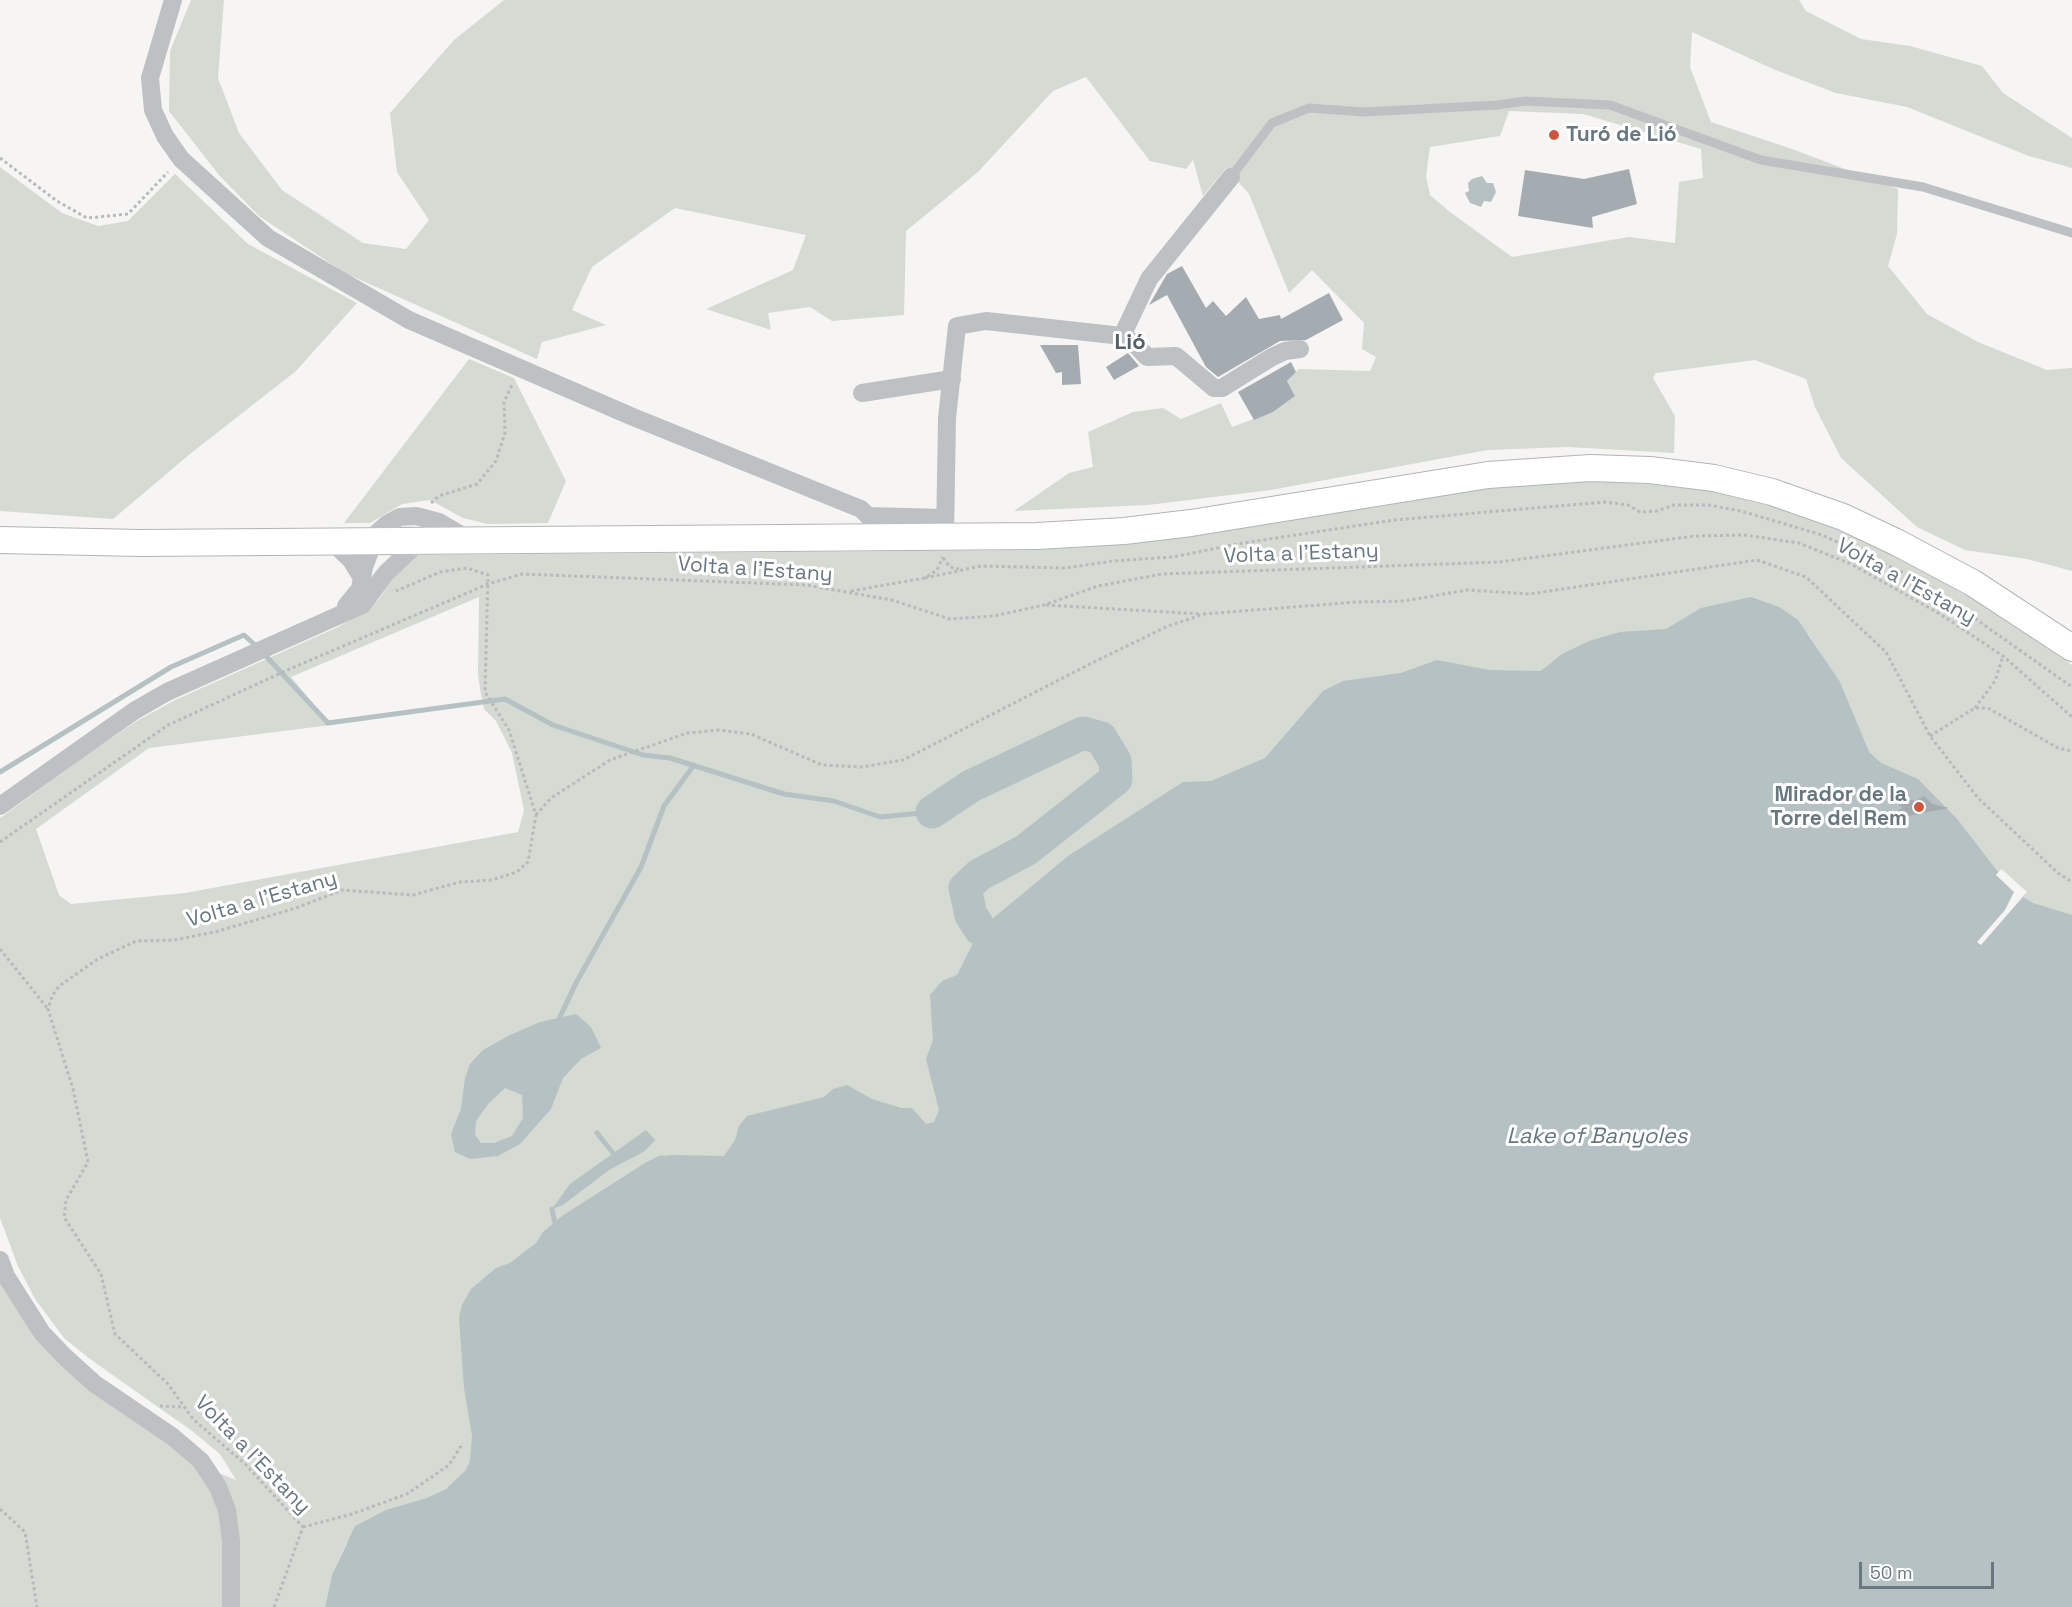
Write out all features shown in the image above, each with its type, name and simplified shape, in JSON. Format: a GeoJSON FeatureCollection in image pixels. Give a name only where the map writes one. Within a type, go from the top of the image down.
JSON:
{"type":"FeatureCollection","features":[{"type":"Feature","properties":{"kind":"main road"},"geometry":{"type":"LineString","coordinates":[[0,540],[141,543],[847,539],[882,538],[945,527],[1037,536],[1124,531],[1519,472],[1590,468],[1650,470],[1714,478],[1772,492],[1843,518],[1898,543],[1973,583],[2072,648]]}},
{"type":"Feature","properties":{"kind":"street"},"geometry":{"type":"LineString","coordinates":[[172,0],[150,78],[153,110],[165,136],[182,159],[268,238],[409,320],[861,509],[882,538]]}},
{"type":"Feature","properties":{"kind":"street"},"geometry":{"type":"LineString","coordinates":[[1122,336],[1149,279],[1231,177]]}},
{"type":"Feature","properties":{"kind":"street"},"geometry":{"type":"LineString","coordinates":[[868,516],[945,527],[947,418],[957,326],[986,321],[1122,336],[1133,342],[1148,357],[1176,356],[1214,388],[1222,388],[1285,351],[1300,350]]}},
{"type":"Feature","properties":{"kind":"street"},"geometry":{"type":"LineString","coordinates":[[862,393],[952,379]]}},
{"type":"Feature","properties":{"kind":"street"},"geometry":{"type":"LineString","coordinates":[[847,505],[847,539]]}},
{"type":"Feature","properties":{"kind":"street"},"geometry":{"type":"LineString","coordinates":[[337,617],[360,589],[377,533],[387,524],[400,518],[416,516],[439,522],[471,541]]}},
{"type":"Feature","properties":{"kind":"street"},"geometry":{"type":"LineString","coordinates":[[0,806],[134,711],[167,692],[362,605],[386,573],[420,541]]}},
{"type":"Feature","properties":{"kind":"street"},"geometry":{"type":"LineString","coordinates":[[332,542],[351,560],[362,578]]}},
{"type":"Feature","properties":{"kind":"street"},"geometry":{"type":"LineString","coordinates":[[374,542],[386,573]]}},
{"type":"Feature","properties":{"kind":"street"},"geometry":{"type":"LineString","coordinates":[[0,1260],[6,1276],[42,1333],[65,1357],[95,1384],[173,1437],[201,1461],[218,1487],[227,1510],[231,1541],[231,1607]]}},
{"type":"Feature","properties":{"kind":"lane"},"geometry":{"type":"LineString","coordinates":[[1231,177],[1272,123],[1309,108],[1364,112],[1497,105],[1525,101],[1610,105],[1761,160],[1923,187],[2072,233]]}},
{"type":"Feature","properties":{"kind":"path"},"geometry":{"type":"LineString","coordinates":[[0,158],[57,201],[87,218],[128,214],[182,159]]}},
{"type":"Feature","properties":{"kind":"path"},"geometry":{"type":"LineString","coordinates":[[416,516],[439,496],[477,484],[496,461],[505,433],[504,402],[520,368]]}},
{"type":"Feature","properties":{"kind":"path"},"geometry":{"type":"LineString","coordinates":[[849,592],[981,566],[1066,568],[1113,561],[1173,557],[1326,529],[1500,509],[1605,502],[1628,505],[1640,512],[1657,511],[1674,505],[1708,505],[1822,535],[1921,581],[2072,687]]}},
{"type":"Feature","properties":{"kind":"path","name":"Volta a l'Estany"},"geometry":{"type":"LineString","coordinates":[[0,842],[168,725],[292,668],[488,585],[522,574],[806,585],[892,600],[950,619],[994,616],[1044,605],[1098,586],[1162,574],[1499,562],[1695,536],[1744,535],[1799,543],[1851,564],[1940,614],[2003,656],[2072,717]]}},
{"type":"Feature","properties":{"kind":"path"},"geometry":{"type":"LineString","coordinates":[[925,578],[937,570],[943,558],[950,567],[960,570]]}},
{"type":"Feature","properties":{"kind":"path"},"geometry":{"type":"LineString","coordinates":[[1044,605],[1204,614],[1358,602],[1404,601],[1467,590],[1529,594],[1757,560],[1806,577],[1886,652],[1930,736],[1978,798],[2058,873],[2072,882]]}},
{"type":"Feature","properties":{"kind":"path"},"geometry":{"type":"LineString","coordinates":[[362,605],[440,572],[467,567],[488,575],[488,585]]}},
{"type":"Feature","properties":{"kind":"path","name":"Volta a l'Estany"},"geometry":{"type":"LineString","coordinates":[[48,1009],[52,996],[59,986],[98,959],[136,941],[174,940],[215,932],[296,908],[342,890],[413,895],[460,882],[492,880],[517,872],[528,862],[536,815],[509,730],[485,692],[488,585]]}},
{"type":"Feature","properties":{"kind":"path"},"geometry":{"type":"LineString","coordinates":[[536,815],[551,798],[610,760],[687,733],[720,730],[751,734],[822,765],[862,767],[903,760],[1168,626],[1204,614]]}},
{"type":"Feature","properties":{"kind":"path"},"geometry":{"type":"LineString","coordinates":[[1930,736],[1975,708],[1995,681],[2003,656]]}},
{"type":"Feature","properties":{"kind":"path"},"geometry":{"type":"LineString","coordinates":[[1975,708],[1988,708],[2058,748],[2072,751]]}},
{"type":"Feature","properties":{"kind":"path","name":"Volta a l'Estany"},"geometry":{"type":"LineString","coordinates":[[0,949],[48,1009],[73,1089],[88,1162],[66,1200],[64,1217],[101,1274],[116,1334],[168,1384],[193,1419],[245,1464],[303,1527],[274,1607]]}},
{"type":"Feature","properties":{"kind":"path"},"geometry":{"type":"LineString","coordinates":[[303,1527],[352,1514],[407,1494],[450,1465],[464,1443]]}},
{"type":"Feature","properties":{"kind":"path"},"geometry":{"type":"LineString","coordinates":[[0,1509],[25,1532],[37,1607]]}},
{"type":"Feature","properties":{"kind":"shaded area"},"geometry":{"type":"Polygon","coordinates":[[[191,0],[224,0],[218,78],[239,133],[282,190],[363,243],[406,249],[429,220],[397,172],[390,113],[454,40],[504,0],[1799,0],[1806,11],[1861,39],[1910,46],[1982,66],[2003,93],[2072,138],[2072,168],[2029,156],[1907,107],[1836,93],[1773,69],[1692,32],[1690,67],[1711,122],[1792,149],[1898,189],[1897,234],[1888,266],[1927,314],[1978,342],[2047,370],[2072,368],[2072,571],[2027,559],[1965,550],[1917,527],[1841,458],[1815,407],[1806,379],[1755,360],[1656,373],[1653,378],[1675,416],[1674,453],[1568,447],[1488,450],[1271,490],[1148,505],[1014,511],[1069,473],[1093,467],[1088,432],[1133,412],[1163,408],[1181,419],[1221,403],[1232,427],[1273,412],[1295,396],[1287,381],[1299,369],[1370,371],[1376,357],[1362,349],[1364,323],[1312,270],[1289,293],[1249,194],[1226,168],[1203,196],[1193,160],[1186,169],[1150,161],[1086,77],[1053,91],[978,172],[906,231],[904,315],[832,321],[810,307],[768,313],[771,330],[706,309],[793,270],[806,235],[675,208],[592,267],[572,310],[606,325],[542,342],[537,359],[345,273],[259,216],[219,175],[169,111],[170,51],[191,0]],[[1509,111],[1500,136],[1430,147],[1426,176],[1430,195],[1512,257],[1629,237],[1675,243],[1679,182],[1703,178],[1701,149],[1583,114],[1509,111]]]}},
{"type":"Feature","properties":{"kind":"shaded area"},"geometry":{"type":"Polygon","coordinates":[[[0,167],[62,213],[98,226],[128,221],[175,174],[248,244],[357,303],[296,371],[190,454],[113,519],[0,511],[0,167]]]}},
{"type":"Feature","properties":{"kind":"shaded area"},"geometry":{"type":"Polygon","coordinates":[[[469,359],[514,378],[566,481],[548,523],[488,524],[463,518],[430,500],[402,504],[370,523],[344,523],[469,359]]]}},
{"type":"Feature","properties":{"kind":"shaded area"},"geometry":{"type":"Polygon","coordinates":[[[1590,481],[1648,484],[1712,491],[1768,505],[1838,530],[1892,555],[1966,595],[2072,665],[2072,1012],[1986,939],[2027,892],[2002,869],[1996,875],[1917,889],[1822,656],[1808,634],[946,1119],[478,1472],[347,1542],[332,1575],[325,1607],[0,1607],[0,1279],[35,1339],[61,1364],[197,1464],[236,1480],[220,1454],[64,1338],[35,1299],[18,1266],[0,1218],[0,818],[135,722],[175,700],[338,627],[362,613],[378,600],[404,563],[419,555],[1037,550],[1125,544],[1194,536],[1489,488],[1590,481]],[[479,597],[291,677],[331,725],[149,748],[36,829],[59,895],[71,904],[185,893],[518,832],[524,810],[512,753],[496,721],[484,709],[478,675],[479,597]]]}},
{"type":"Feature","properties":{"kind":"water"},"geometry":{"type":"Polygon","coordinates":[[[1482,176],[1487,183],[1493,183],[1496,192],[1491,202],[1484,201],[1481,207],[1470,203],[1465,193],[1469,191],[1468,183],[1472,179],[1482,176]]]}},
{"type":"Feature","properties":{"kind":"water","name":"Lake of Banyoles"},"geometry":{"type":"Polygon","coordinates":[[[1751,597],[1779,607],[1798,620],[1840,682],[1869,752],[1881,763],[1918,779],[1958,820],[1998,872],[2001,869],[2027,892],[2023,897],[2033,903],[2072,915],[2072,1607],[325,1607],[332,1575],[355,1526],[386,1510],[427,1498],[446,1489],[466,1470],[470,1461],[472,1436],[464,1388],[459,1317],[462,1305],[471,1289],[496,1268],[510,1263],[536,1243],[543,1232],[562,1216],[645,1163],[659,1156],[724,1156],[735,1140],[739,1126],[747,1116],[824,1097],[833,1089],[847,1085],[872,1099],[901,1108],[912,1108],[926,1124],[934,1122],[939,1110],[926,1059],[933,1040],[930,995],[942,981],[957,975],[980,929],[1068,856],[1183,782],[1211,781],[1265,758],[1323,691],[1343,681],[1401,673],[1437,660],[1490,670],[1541,671],[1562,654],[1589,641],[1620,632],[1666,629],[1701,608],[1751,597]]]}},
{"type":"Feature","properties":{"kind":"water"},"geometry":{"type":"Polygon","coordinates":[[[576,1014],[591,1027],[601,1048],[581,1059],[563,1078],[551,1109],[520,1144],[498,1156],[470,1159],[455,1152],[451,1134],[461,1109],[465,1078],[470,1064],[483,1050],[540,1022],[576,1014]],[[505,1088],[488,1104],[476,1121],[475,1135],[481,1143],[494,1143],[512,1136],[523,1118],[522,1095],[505,1088]]]}},
{"type":"Feature","properties":{"kind":"water"},"geometry":{"type":"Polygon","coordinates":[[[646,1130],[655,1140],[645,1151],[609,1170],[563,1205],[552,1209],[570,1184],[646,1130]]]}},
{"type":"Feature","properties":{"kind":"pier"},"geometry":{"type":"Polygon","coordinates":[[[2001,869],[2027,892],[1981,945],[1977,942],[2005,910],[2014,892],[1996,875],[2001,869]]]}},
{"type":"Feature","properties":{"kind":"building"},"geometry":{"type":"Polygon","coordinates":[[[1629,169],[1637,204],[1592,217],[1593,228],[1518,216],[1525,170],[1584,179],[1629,169]]]}},
{"type":"Feature","properties":{"kind":"building"},"geometry":{"type":"Polygon","coordinates":[[[1182,266],[1206,308],[1213,301],[1226,316],[1246,297],[1259,319],[1280,315],[1281,319],[1329,293],[1343,320],[1306,340],[1280,341],[1218,377],[1206,367],[1167,295],[1149,305],[1167,274],[1182,266]]]}},
{"type":"Feature","properties":{"kind":"building"},"geometry":{"type":"Polygon","coordinates":[[[1040,345],[1078,345],[1081,384],[1062,385],[1062,372],[1056,373],[1040,345]]]}},
{"type":"Feature","properties":{"kind":"building"},"geometry":{"type":"Polygon","coordinates":[[[1128,353],[1139,366],[1114,380],[1106,367],[1128,353]]]}},
{"type":"Feature","properties":{"kind":"building"},"geometry":{"type":"Polygon","coordinates":[[[1291,362],[1296,372],[1287,381],[1295,396],[1273,412],[1254,420],[1238,392],[1291,362]]]}},
{"type":"Feature","properties":{"kind":"building"},"geometry":{"type":"Polygon","coordinates":[[[1891,796],[1916,801],[1924,796],[1932,804],[1949,808],[1888,820],[1887,817],[1902,808],[1891,796]]]}},
{"type":"Feature","properties":{"kind":"waterway"},"geometry":{"type":"LineString","coordinates":[[0,772],[171,667],[244,635],[257,647]]}},
{"type":"Feature","properties":{"kind":"waterway"},"geometry":{"type":"LineString","coordinates":[[264,654],[328,723],[505,699],[553,725],[643,755],[670,758],[784,794],[834,801],[880,817],[932,812]]}},
{"type":"Feature","properties":{"kind":"waterway"},"geometry":{"type":"LineString","coordinates":[[932,812],[971,786],[1083,733],[1101,738],[1115,761],[1116,779],[1026,850],[979,875],[965,888],[971,915],[980,929]]}},
{"type":"Feature","properties":{"kind":"waterway"},"geometry":{"type":"LineString","coordinates":[[559,1019],[576,983],[641,867],[664,806],[694,765]]}},
{"type":"Feature","properties":{"kind":"waterway"},"geometry":{"type":"LineString","coordinates":[[597,1133],[613,1153]]}},
{"type":"Feature","properties":{"kind":"waterway"},"geometry":{"type":"LineString","coordinates":[[552,1209],[555,1223]]}},
{"type":"Feature","properties":{"kind":"place","name":"Turó de Lió"},"geometry":{"type":"Point","coordinates":[1554,135]}},
{"type":"Feature","properties":{"kind":"place","name":"Mirador de la Torre del Rem"},"geometry":{"type":"Point","coordinates":[1919,807]}},
{"type":"Feature","properties":{"kind":"district","name":"Lió"},"geometry":{"type":"Point","coordinates":[1130,343]}}]}
